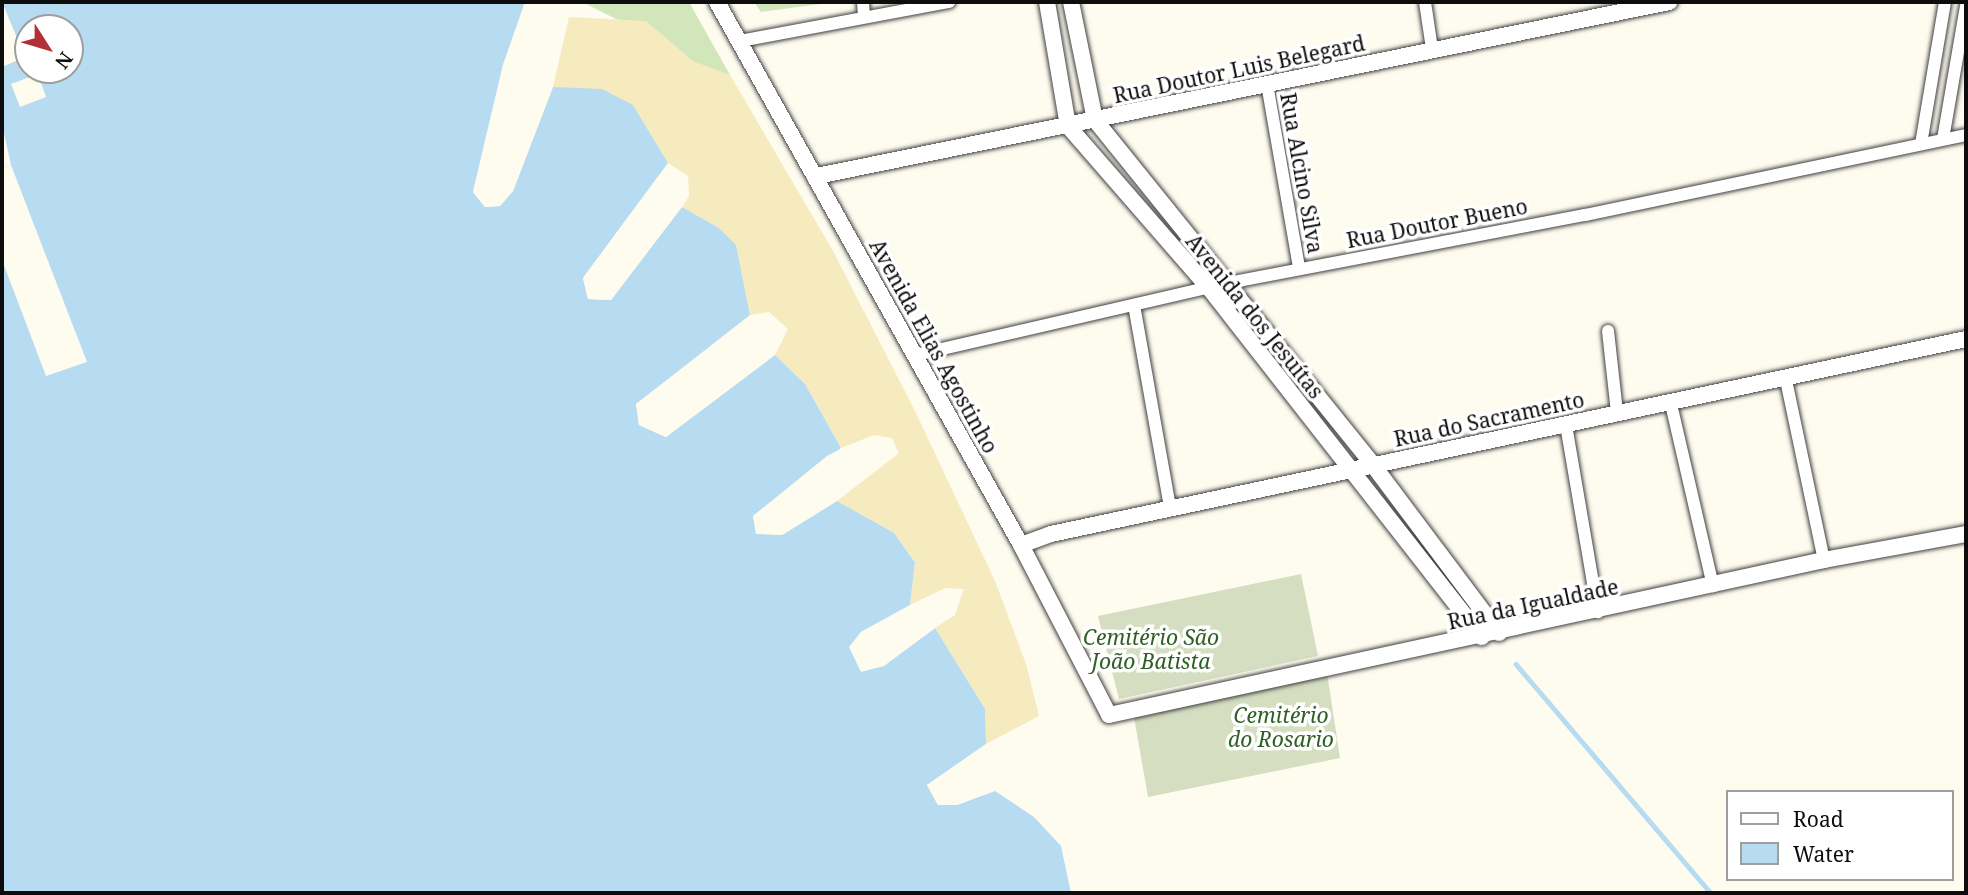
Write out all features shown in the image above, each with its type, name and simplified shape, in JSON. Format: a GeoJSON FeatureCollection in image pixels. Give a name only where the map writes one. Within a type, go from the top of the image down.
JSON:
{"type":"FeatureCollection","features":[{"type":"Feature","properties":{"kind":"street","name":"Avenida Elias Agostinho"},"geometry":{"type":"LineString","coordinates":[[717,2],[817,176],[1021,545],[1109,715]]}},
{"type":"Feature","properties":{"kind":"street"},"geometry":{"type":"LineString","coordinates":[[863,2],[864,16]]}},
{"type":"Feature","properties":{"kind":"street"},"geometry":{"type":"LineString","coordinates":[[740,41],[949,2]]}},
{"type":"Feature","properties":{"kind":"street"},"geometry":{"type":"LineString","coordinates":[[1047,2],[1069,126]]}},
{"type":"Feature","properties":{"kind":"street","name":"Avenida dos Jesuítas"},"geometry":{"type":"LineString","coordinates":[[1071,2],[1095,120],[1373,466],[1499,634]]}},
{"type":"Feature","properties":{"kind":"street"},"geometry":{"type":"LineString","coordinates":[[1425,2],[1432,49]]}},
{"type":"Feature","properties":{"kind":"street","name":"Rua Doutor Luis Belegard"},"geometry":{"type":"LineString","coordinates":[[817,176],[1069,126],[1628,6],[1669,2]]}},
{"type":"Feature","properties":{"kind":"street"},"geometry":{"type":"LineString","coordinates":[[1921,144],[1945,2]]}},
{"type":"Feature","properties":{"kind":"street"},"geometry":{"type":"LineString","coordinates":[[1943,139],[1966,6]]}},
{"type":"Feature","properties":{"kind":"street"},"geometry":{"type":"LineString","coordinates":[[1938,44],[1959,46]]}},
{"type":"Feature","properties":{"kind":"street","name":"Rua Alcino Silva"},"geometry":{"type":"LineString","coordinates":[[1267,84],[1299,268]]}},
{"type":"Feature","properties":{"kind":"street","name":"Avenida dos Jesuítas"},"geometry":{"type":"LineString","coordinates":[[1069,126],[1209,288],[1482,637]]}},
{"type":"Feature","properties":{"kind":"street","name":"Rua Doutor Bueno"},"geometry":{"type":"LineString","coordinates":[[915,355],[1299,268],[1586,215],[1966,135]]}},
{"type":"Feature","properties":{"kind":"street"},"geometry":{"type":"LineString","coordinates":[[1134,305],[1170,509]]}},
{"type":"Feature","properties":{"kind":"street"},"geometry":{"type":"LineString","coordinates":[[1608,331],[1616,412]]}},
{"type":"Feature","properties":{"kind":"street","name":"Rua do Sacramento"},"geometry":{"type":"LineString","coordinates":[[1021,545],[1051,534],[1566,425],[1616,412],[1671,404],[1786,380],[1966,339]]}},
{"type":"Feature","properties":{"kind":"street"},"geometry":{"type":"LineString","coordinates":[[1786,380],[1824,561]]}},
{"type":"Feature","properties":{"kind":"street"},"geometry":{"type":"LineString","coordinates":[[1671,404],[1713,586]]}},
{"type":"Feature","properties":{"kind":"street"},"geometry":{"type":"LineString","coordinates":[[1566,425],[1598,611]]}},
{"type":"Feature","properties":{"kind":"street","name":"Rua da Igualdade"},"geometry":{"type":"LineString","coordinates":[[1109,715],[1499,634],[1824,561],[1966,534]]}},
{"type":"Feature","properties":{"kind":"green space"},"geometry":{"type":"Polygon","coordinates":[[[582,2],[689,2],[730,75],[714,80],[630,26],[582,2]]]}},
{"type":"Feature","properties":{"kind":"green space"},"geometry":{"type":"Polygon","coordinates":[[[754,2],[836,2],[761,12],[754,2]]]}},
{"type":"Feature","properties":{"kind":"green space","name":"Cemitério São João Batista"},"geometry":{"type":"Polygon","coordinates":[[[1301,574],[1318,656],[1119,699],[1098,616],[1301,574]]]}},
{"type":"Feature","properties":{"kind":"green space","name":"Cemitério do Rosario"},"geometry":{"type":"Polygon","coordinates":[[[1327,673],[1340,758],[1148,797],[1134,717],[1327,673]]]}},
{"type":"Feature","properties":{"kind":"sand"},"geometry":{"type":"Polygon","coordinates":[[[569,17],[646,21],[693,61],[730,75],[833,251],[915,411],[995,581],[1026,664],[1039,716],[986,744],[985,709],[935,628],[955,615],[964,589],[945,588],[910,605],[915,561],[894,533],[837,501],[899,453],[892,438],[874,435],[841,448],[805,384],[775,355],[788,329],[769,312],[750,315],[736,246],[719,228],[682,207],[689,196],[688,176],[668,163],[633,105],[553,87],[569,17]]]}},
{"type":"Feature","properties":{"kind":"water"},"geometry":{"type":"Polygon","coordinates":[[[2,2],[525,2],[503,65],[473,192],[485,207],[500,206],[513,191],[553,87],[602,89],[633,105],[668,163],[583,278],[588,299],[611,300],[682,207],[719,228],[736,245],[750,315],[636,404],[639,425],[666,437],[775,355],[805,384],[841,448],[753,516],[756,533],[782,535],[837,501],[894,533],[915,562],[910,605],[861,632],[850,647],[861,671],[884,666],[935,628],[985,709],[986,744],[927,785],[938,805],[957,805],[995,791],[1034,817],[1061,846],[1071,893],[2,893],[2,169],[11,165],[2,124],[2,2]]]}},
{"type":"Feature","properties":{"kind":"pier"},"geometry":{"type":"Polygon","coordinates":[[[2,2],[14,31],[14,62],[2,67],[2,2]]]}},
{"type":"Feature","properties":{"kind":"pier"},"geometry":{"type":"Polygon","coordinates":[[[525,2],[529,2],[506,66],[477,191],[487,203],[499,203],[510,190],[527,136],[554,84],[513,191],[500,206],[485,207],[473,192],[503,65],[525,2]]]}},
{"type":"Feature","properties":{"kind":"pier"},"geometry":{"type":"Polygon","coordinates":[[[11,84],[41,84],[46,97],[20,107],[11,84]]]}},
{"type":"Feature","properties":{"kind":"pier"},"geometry":{"type":"Polygon","coordinates":[[[668,163],[586,279],[591,296],[609,296],[684,204],[611,300],[588,299],[583,278],[668,163]]]}},
{"type":"Feature","properties":{"kind":"pier"},"geometry":{"type":"Polygon","coordinates":[[[11,165],[87,362],[46,376],[2,260],[2,169],[11,165]]]}},
{"type":"Feature","properties":{"kind":"pier"},"geometry":{"type":"Polygon","coordinates":[[[753,314],[640,406],[642,422],[666,433],[775,355],[666,437],[639,425],[636,404],[753,314]]]}},
{"type":"Feature","properties":{"kind":"pier"},"geometry":{"type":"Polygon","coordinates":[[[844,447],[756,517],[759,530],[781,532],[840,499],[782,535],[756,534],[753,516],[827,456],[844,447]]]}},
{"type":"Feature","properties":{"kind":"pier"},"geometry":{"type":"Polygon","coordinates":[[[914,603],[863,635],[853,648],[863,668],[882,663],[933,625],[938,626],[883,666],[861,672],[849,647],[861,632],[914,603]]]}},
{"type":"Feature","properties":{"kind":"pier"},"geometry":{"type":"Polygon","coordinates":[[[989,742],[932,786],[940,801],[956,802],[998,789],[957,805],[938,805],[927,785],[989,742]]]}},
{"type":"Feature","properties":{"kind":"waterway"},"geometry":{"type":"LineString","coordinates":[[1516,664],[1711,893]]}}]}
